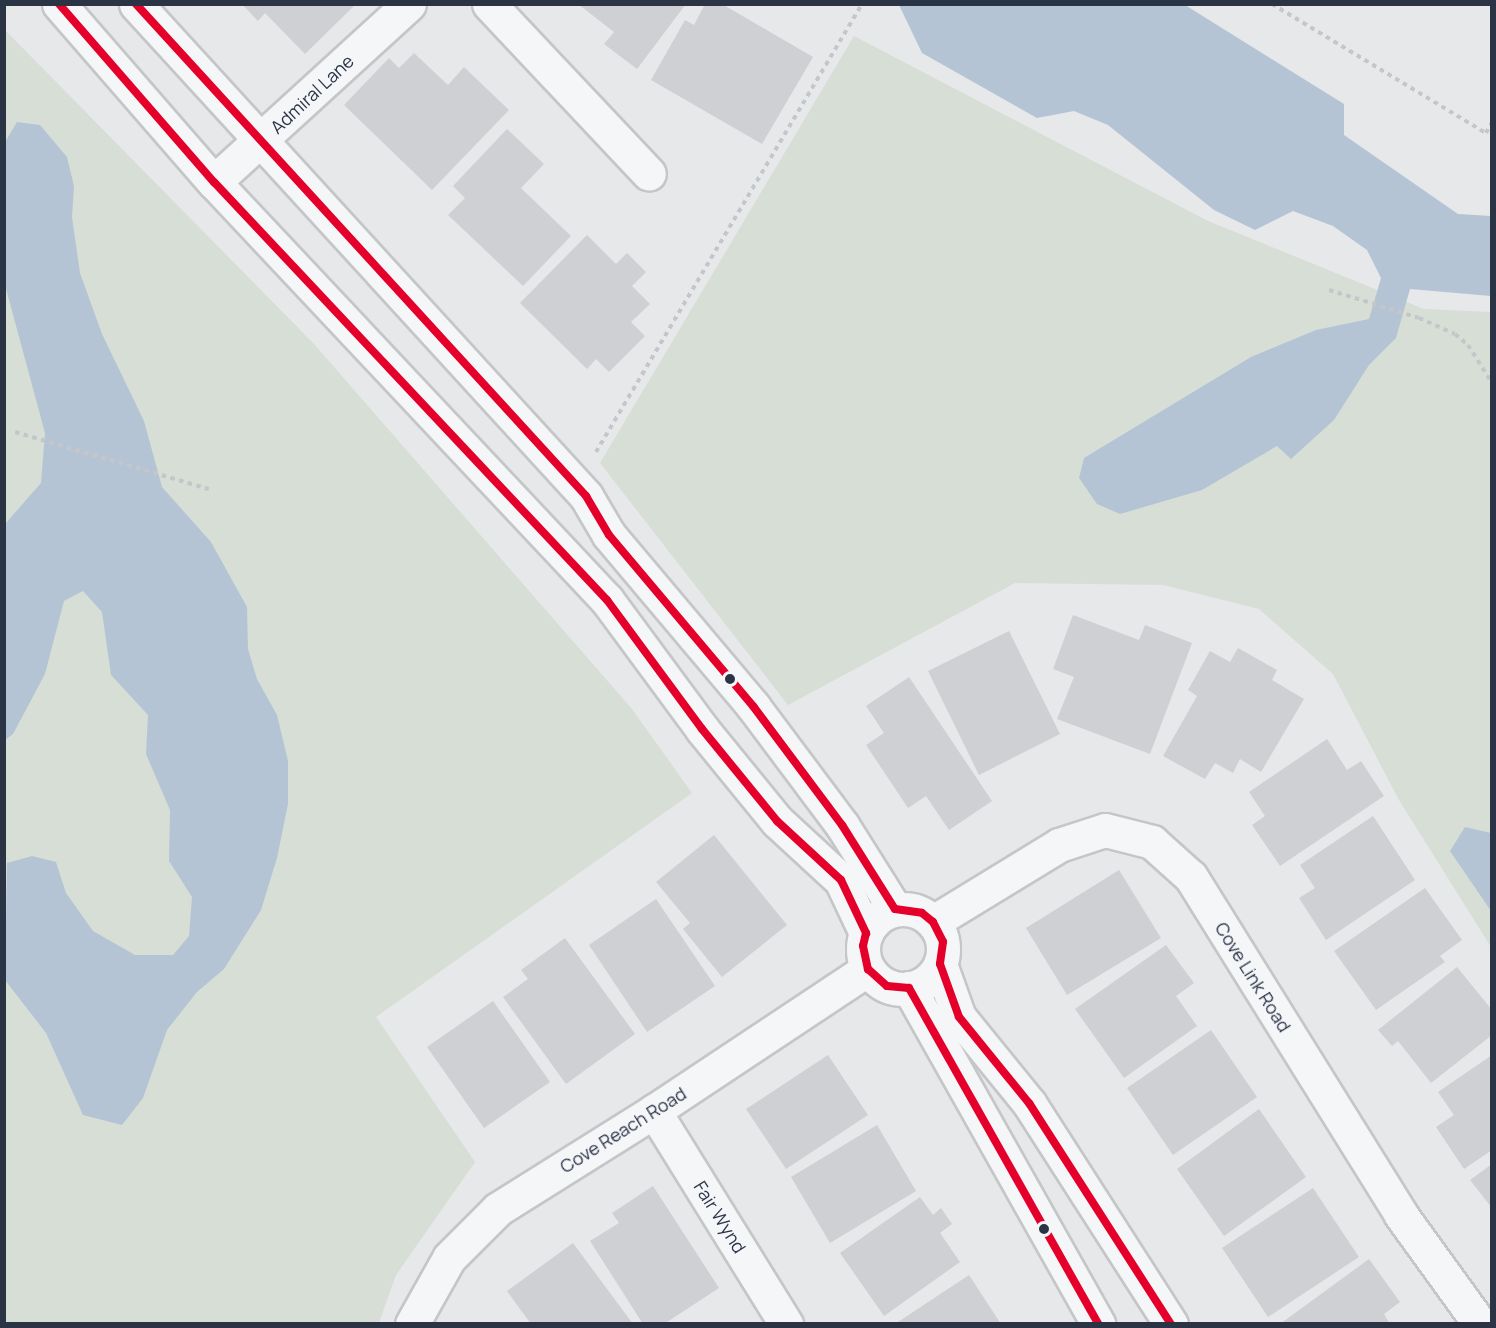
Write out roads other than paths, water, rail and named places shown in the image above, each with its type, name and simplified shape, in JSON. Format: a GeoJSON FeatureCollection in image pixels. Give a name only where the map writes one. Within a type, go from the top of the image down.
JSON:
{"type":"FeatureCollection","features":[{"type":"Feature","properties":{"kind":"street"},"geometry":{"type":"LineString","coordinates":[[59,4],[214,182],[607,600],[702,729],[777,821],[841,880],[866,933]]}},
{"type":"Feature","properties":{"kind":"street"},"geometry":{"type":"LineString","coordinates":[[136,4],[263,140],[586,496],[609,535],[738,688],[808,779],[895,909]]}},
{"type":"Feature","properties":{"kind":"street","name":"Admiral Lane"},"geometry":{"type":"LineString","coordinates":[[214,182],[263,140],[409,4]]}},
{"type":"Feature","properties":{"kind":"street"},"geometry":{"type":"LineString","coordinates":[[489,4],[649,174]]}},
{"type":"Feature","properties":{"kind":"street","name":"Cove Link Road"},"geometry":{"type":"LineString","coordinates":[[933,922],[1059,845],[1105,830],[1152,842],[1191,877],[1401,1215],[1480,1323]]}},
{"type":"Feature","properties":{"kind":"street"},"geometry":{"type":"LineString","coordinates":[[940,964],[927,980],[909,988],[887,986],[867,969],[863,946],[866,933],[873,922],[895,909],[922,913],[933,922],[943,942],[940,964],[959,1017],[1029,1103],[1170,1323]]}},
{"type":"Feature","properties":{"kind":"street","name":"Cove Reach Road"},"geometry":{"type":"LineString","coordinates":[[412,1323],[449,1258],[498,1209],[654,1111],[867,969]]}},
{"type":"Feature","properties":{"kind":"street"},"geometry":{"type":"LineString","coordinates":[[909,988],[1098,1323]]}},
{"type":"Feature","properties":{"kind":"street","name":"Fair Wynd"},"geometry":{"type":"LineString","coordinates":[[654,1111],[786,1323]]}},
{"type":"Feature","properties":{"kind":"water"},"geometry":{"type":"Polygon","coordinates":[[[899,5],[1185,5],[1344,104],[1344,135],[1458,214],[1491,216],[1491,296],[1410,289],[1396,338],[1369,365],[1334,420],[1291,459],[1277,446],[1202,490],[1120,514],[1097,504],[1079,478],[1084,458],[1251,357],[1316,330],[1369,319],[1381,278],[1367,250],[1333,226],[1293,211],[1255,230],[1214,210],[1108,125],[1074,111],[1037,118],[922,53],[899,5]]]}},
{"type":"Feature","properties":{"kind":"water"},"geometry":{"type":"Polygon","coordinates":[[[17,122],[40,125],[67,157],[74,186],[72,217],[80,273],[102,334],[144,421],[162,487],[211,542],[247,607],[248,649],[257,679],[277,715],[288,761],[288,804],[277,858],[261,910],[224,969],[197,992],[167,1030],[143,1098],[122,1125],[83,1115],[46,1033],[5,980],[7,863],[32,856],[56,862],[66,893],[93,931],[135,955],[173,955],[189,936],[192,897],[169,861],[170,810],[146,754],[148,715],[111,675],[102,612],[83,591],[64,601],[45,674],[13,734],[5,740],[5,524],[41,483],[45,433],[5,285],[5,142],[17,122]]]}},
{"type":"Feature","properties":{"kind":"water"},"geometry":{"type":"Polygon","coordinates":[[[1465,827],[1491,833],[1491,911],[1450,851],[1465,827]]]}}]}
